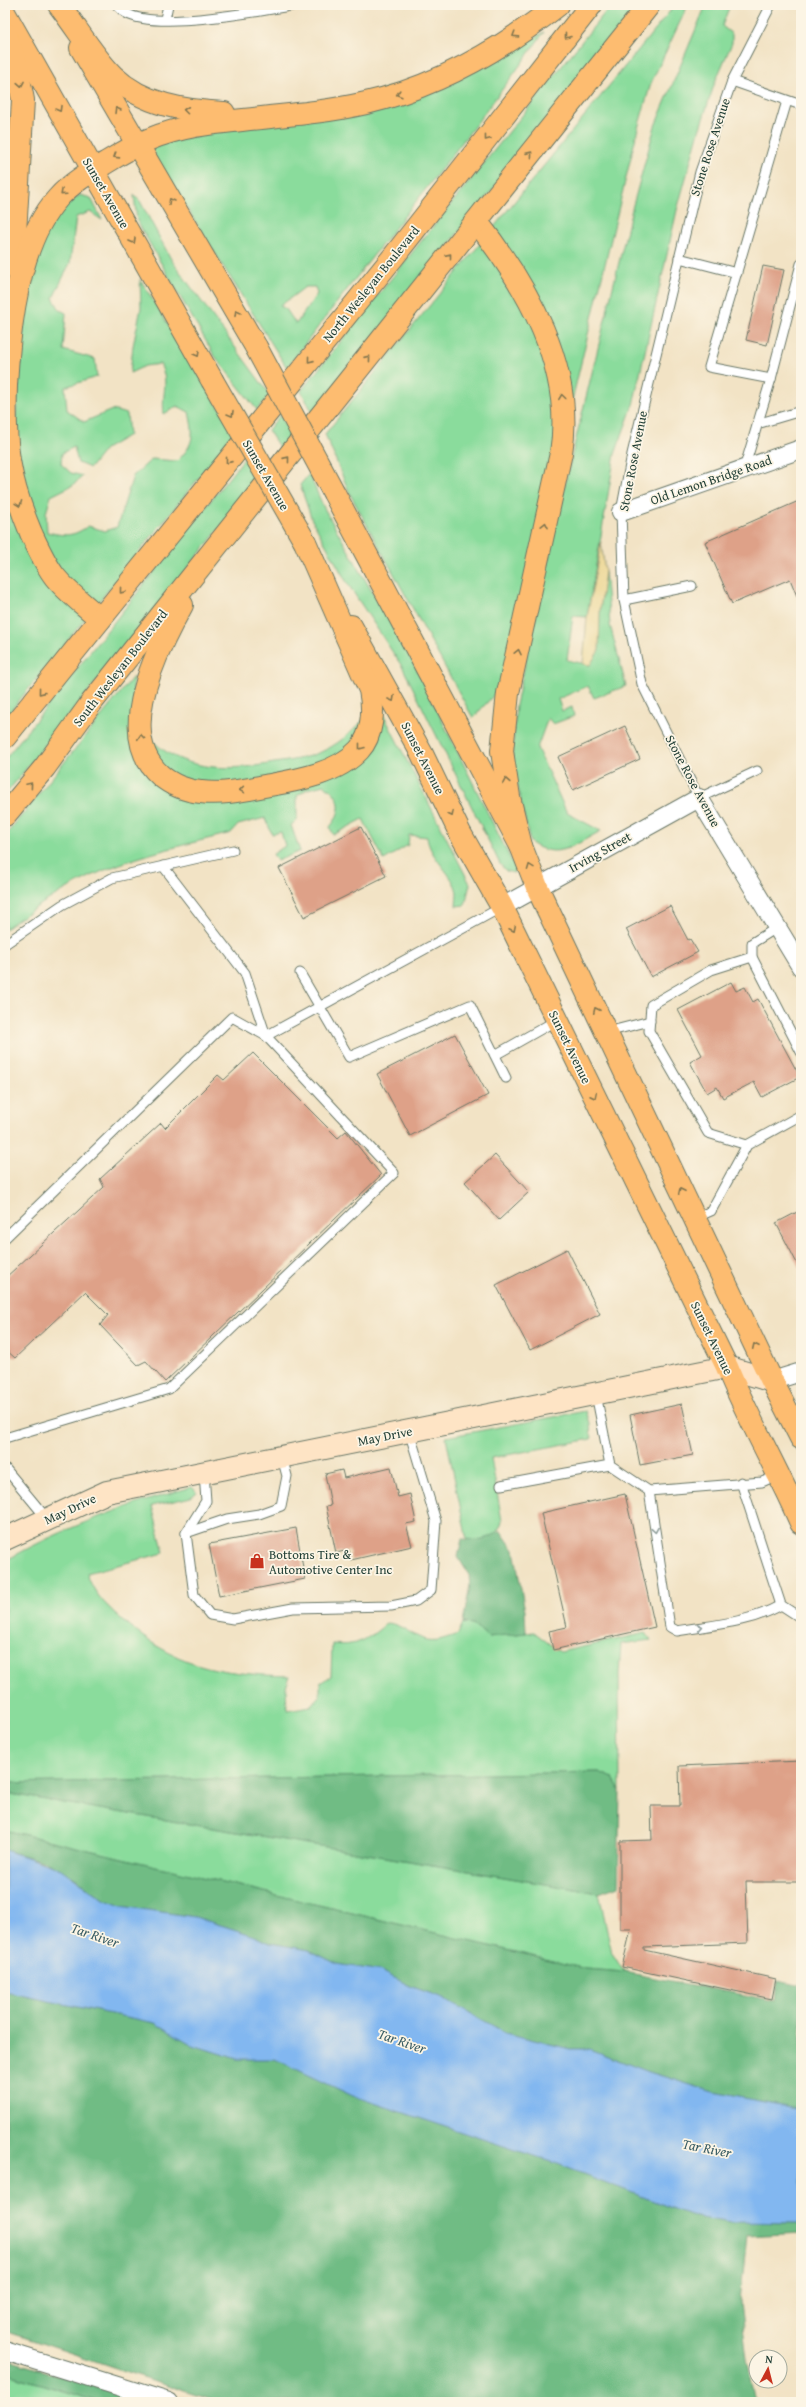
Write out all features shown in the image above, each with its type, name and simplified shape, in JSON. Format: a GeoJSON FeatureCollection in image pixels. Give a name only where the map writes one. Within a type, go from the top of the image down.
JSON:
{"type":"FeatureCollection","features":[{"type":"Feature","properties":{"kind":"main road"},"geometry":{"type":"LineString","coordinates":[[55,5],[256,347],[521,846],[537,887],[772,1381],[801,1438]]}},
{"type":"Feature","properties":{"kind":"main road"},"geometry":{"type":"LineString","coordinates":[[59,5],[113,76],[129,88],[155,101],[182,110],[281,116]]}},
{"type":"Feature","properties":{"kind":"main road"},"geometry":{"type":"LineString","coordinates":[[8,362],[18,294],[28,245],[44,216],[60,196],[94,170],[137,143],[157,134],[195,126],[364,104],[429,84],[476,60],[558,5]]}},
{"type":"Feature","properties":{"kind":"main road","name":"North Wesleyan Boulevard"},"geometry":{"type":"LineString","coordinates":[[100,619],[394,256],[592,5]]}},
{"type":"Feature","properties":{"kind":"main road"},"geometry":{"type":"LineString","coordinates":[[305,542],[370,690],[373,703],[372,715],[366,740],[351,758],[338,765],[300,779],[228,792],[190,790],[164,778],[151,767],[143,752],[140,740],[141,708],[158,655],[175,619],[236,523],[649,5]]}},
{"type":"Feature","properties":{"kind":"main road","name":"Sunset Avenue"},"geometry":{"type":"LineString","coordinates":[[5,14],[305,542],[422,754],[460,834],[502,907],[727,1367],[742,1404],[780,1474],[801,1523]]}},
{"type":"Feature","properties":{"kind":"main road"},"geometry":{"type":"LineString","coordinates":[[5,33],[16,63],[21,83],[24,115],[8,362],[7,457],[18,503],[36,545],[53,574],[100,619],[5,737]]}},
{"type":"Feature","properties":{"kind":"main road"},"geometry":{"type":"LineString","coordinates":[[477,222],[506,260],[536,314],[552,354],[561,389],[565,416],[561,453],[508,694],[503,727],[504,771],[521,846]]}},
{"type":"Feature","properties":{"kind":"main road","name":"South Wesleyan Boulevard"},"geometry":{"type":"LineString","coordinates":[[5,815],[45,768],[92,702],[236,523]]}},
{"type":"Feature","properties":{"kind":"main road","name":"May Drive"},"geometry":{"type":"LineString","coordinates":[[5,1540],[107,1492],[727,1367],[772,1381]]}},
{"type":"Feature","properties":{"kind":"street","name":"Old Lemon Bridge Road"},"geometry":{"type":"LineString","coordinates":[[621,512],[801,448]]}},
{"type":"Feature","properties":{"kind":"street","name":"Irving Street"},"geometry":{"type":"LineString","coordinates":[[502,907],[699,798]]}},
{"type":"Feature","properties":{"kind":"street","name":"Stone Rose Avenue"},"geometry":{"type":"LineString","coordinates":[[699,798],[801,967]]}},
{"type":"Feature","properties":{"kind":"street"},"geometry":{"type":"LineString","coordinates":[[772,1381],[801,1372]]}},
{"type":"Feature","properties":{"kind":"street"},"geometry":{"type":"LineString","coordinates":[[5,2351],[169,2402]]}},
{"type":"Feature","properties":{"kind":"lane"},"geometry":{"type":"LineString","coordinates":[[117,5],[126,14],[145,19],[202,19],[296,5]]}},
{"type":"Feature","properties":{"kind":"lane"},"geometry":{"type":"LineString","coordinates":[[165,19],[168,5]]}},
{"type":"Feature","properties":{"kind":"lane","name":"Stone Rose Avenue"},"geometry":{"type":"LineString","coordinates":[[699,798],[642,684],[624,600],[621,512],[632,454],[700,172],[732,81],[771,5]]}},
{"type":"Feature","properties":{"kind":"lane"},"geometry":{"type":"LineString","coordinates":[[732,81],[801,105]]}},
{"type":"Feature","properties":{"kind":"lane"},"geometry":{"type":"LineString","coordinates":[[771,379],[710,367],[787,100]]}},
{"type":"Feature","properties":{"kind":"lane"},"geometry":{"type":"LineString","coordinates":[[679,258],[737,273]]}},
{"type":"Feature","properties":{"kind":"lane"},"geometry":{"type":"LineString","coordinates":[[744,469],[771,379],[801,264]]}},
{"type":"Feature","properties":{"kind":"lane"},"geometry":{"type":"LineString","coordinates":[[757,424],[801,411]]}},
{"type":"Feature","properties":{"kind":"lane"},"geometry":{"type":"LineString","coordinates":[[624,600],[692,586]]}},
{"type":"Feature","properties":{"kind":"lane"},"geometry":{"type":"LineString","coordinates":[[699,798],[757,771]]}},
{"type":"Feature","properties":{"kind":"lane"},"geometry":{"type":"LineString","coordinates":[[5,944],[62,905],[112,878],[234,850]]}},
{"type":"Feature","properties":{"kind":"lane"},"geometry":{"type":"LineString","coordinates":[[164,866],[245,973],[266,1036]]}},
{"type":"Feature","properties":{"kind":"lane"},"geometry":{"type":"LineString","coordinates":[[266,1036],[318,1006],[502,907]]}},
{"type":"Feature","properties":{"kind":"lane"},"geometry":{"type":"LineString","coordinates":[[778,927],[752,943],[752,957],[801,1052]]}},
{"type":"Feature","properties":{"kind":"lane"},"geometry":{"type":"LineString","coordinates":[[746,1145],[708,1133],[649,1031],[651,1005],[711,970],[752,957]]}},
{"type":"Feature","properties":{"kind":"lane"},"geometry":{"type":"LineString","coordinates":[[300,973],[349,1058],[470,1005],[506,1078]]}},
{"type":"Feature","properties":{"kind":"lane"},"geometry":{"type":"LineString","coordinates":[[5,1238],[232,1017],[266,1036],[394,1173],[169,1389],[5,1438]]}},
{"type":"Feature","properties":{"kind":"lane"},"geometry":{"type":"LineString","coordinates":[[495,1055],[557,1020]]}},
{"type":"Feature","properties":{"kind":"lane"},"geometry":{"type":"LineString","coordinates":[[606,1032],[650,1021]]}},
{"type":"Feature","properties":{"kind":"lane"},"geometry":{"type":"LineString","coordinates":[[695,1218],[711,1210],[746,1145],[801,1115]]}},
{"type":"Feature","properties":{"kind":"lane"},"geometry":{"type":"LineString","coordinates":[[596,1394],[610,1465]]}},
{"type":"Feature","properties":{"kind":"lane"},"geometry":{"type":"LineString","coordinates":[[204,1472],[206,1501],[186,1533],[194,1595],[210,1615],[233,1619],[293,1608],[391,1606],[416,1601],[431,1590],[436,1522],[409,1431]]}},
{"type":"Feature","properties":{"kind":"lane"},"geometry":{"type":"LineString","coordinates":[[186,1533],[227,1519],[259,1514],[281,1506],[287,1476],[282,1457]]}},
{"type":"Feature","properties":{"kind":"lane"},"geometry":{"type":"LineString","coordinates":[[501,1485],[610,1465],[649,1491],[740,1482],[762,1482],[780,1474]]}},
{"type":"Feature","properties":{"kind":"lane"},"geometry":{"type":"LineString","coordinates":[[5,1468],[48,1520]]}},
{"type":"Feature","properties":{"kind":"lane"},"geometry":{"type":"LineString","coordinates":[[740,1482],[781,1605],[801,1618]]}},
{"type":"Feature","properties":{"kind":"lane"},"geometry":{"type":"LineString","coordinates":[[649,1491],[670,1627],[677,1631],[731,1622],[764,1615],[781,1605]]}},
{"type":"Feature","properties":{"kind":"green space"},"geometry":{"type":"Polygon","coordinates":[[[611,5],[641,5],[313,413],[301,391],[611,5]]]}},
{"type":"Feature","properties":{"kind":"green space"},"geometry":{"type":"Polygon","coordinates":[[[675,5],[688,5],[651,83],[638,128],[503,685],[473,718],[350,494],[325,434],[675,5]]]}},
{"type":"Feature","properties":{"kind":"green space"},"geometry":{"type":"Polygon","coordinates":[[[706,5],[730,5],[722,26],[732,34],[732,43],[715,82],[699,131],[677,210],[633,405],[615,454],[587,617],[573,616],[567,660],[590,665],[599,650],[600,611],[605,571],[610,625],[626,686],[594,698],[588,686],[558,699],[562,711],[572,707],[574,716],[553,724],[548,718],[537,748],[567,813],[601,831],[566,849],[549,851],[530,842],[512,761],[516,705],[568,471],[633,205],[655,126],[706,5]]]}},
{"type":"Feature","properties":{"kind":"green space"},"geometry":{"type":"Polygon","coordinates":[[[544,32],[481,118],[287,368],[151,151],[154,144],[264,122],[497,59],[544,32]],[[305,287],[280,306],[286,309],[296,324],[317,294],[315,287],[305,287]]]}},
{"type":"Feature","properties":{"kind":"green space"},"geometry":{"type":"Polygon","coordinates":[[[80,195],[91,198],[102,220],[90,212],[76,217],[70,263],[53,298],[60,310],[66,313],[63,350],[95,359],[97,377],[65,387],[67,410],[84,422],[112,410],[127,414],[129,435],[105,449],[90,468],[78,463],[74,447],[62,453],[61,464],[71,473],[83,476],[73,485],[51,496],[46,513],[47,532],[69,535],[83,530],[88,526],[105,531],[117,527],[133,476],[152,459],[177,461],[183,455],[192,439],[192,427],[189,412],[177,406],[164,414],[163,407],[165,383],[160,364],[145,366],[130,373],[133,346],[141,308],[140,279],[235,433],[5,718],[5,540],[28,279],[42,238],[66,203],[80,195]]]}},
{"type":"Feature","properties":{"kind":"green space"},"geometry":{"type":"Polygon","coordinates":[[[134,195],[140,201],[172,261],[270,395],[257,410],[214,355],[178,293],[137,221],[134,195]]]}},
{"type":"Feature","properties":{"kind":"green space"},"geometry":{"type":"Polygon","coordinates":[[[280,415],[293,438],[283,453],[268,430],[280,415]]]}},
{"type":"Feature","properties":{"kind":"green space"},"geometry":{"type":"Polygon","coordinates":[[[247,455],[261,477],[5,795],[5,759],[247,455]]]}},
{"type":"Feature","properties":{"kind":"green space"},"geometry":{"type":"Polygon","coordinates":[[[309,474],[324,508],[416,668],[515,868],[514,873],[506,871],[500,864],[403,668],[346,581],[312,520],[300,485],[309,474]]]}},
{"type":"Feature","properties":{"kind":"green space"},"geometry":{"type":"Polygon","coordinates":[[[133,677],[136,715],[140,725],[152,740],[167,752],[183,760],[200,765],[218,767],[255,766],[298,759],[321,752],[337,743],[352,731],[366,717],[377,702],[470,884],[465,905],[456,906],[457,893],[455,886],[432,852],[427,837],[409,835],[408,845],[384,860],[363,819],[333,835],[330,827],[339,810],[339,804],[335,794],[324,785],[307,789],[297,796],[297,820],[291,825],[300,851],[277,861],[273,854],[285,846],[281,832],[272,834],[265,818],[238,825],[231,833],[151,854],[105,870],[54,896],[5,929],[5,836],[133,677]]]}},
{"type":"Feature","properties":{"kind":"green space"},"geometry":{"type":"Polygon","coordinates":[[[586,1411],[590,1423],[591,1439],[491,1458],[502,1521],[497,1532],[489,1538],[467,1540],[446,1437],[586,1411]]]}},
{"type":"Feature","properties":{"kind":"green space"},"geometry":{"type":"Polygon","coordinates":[[[192,1487],[197,1492],[191,1497],[152,1506],[164,1553],[87,1573],[92,1586],[100,1598],[109,1608],[139,1634],[178,1657],[219,1670],[290,1676],[286,1687],[287,1710],[311,1706],[320,1696],[320,1683],[331,1676],[332,1644],[341,1645],[362,1641],[387,1623],[398,1626],[427,1640],[443,1639],[458,1634],[463,1623],[473,1624],[488,1637],[534,1632],[560,1652],[646,1633],[651,1640],[621,1644],[619,1674],[620,1790],[613,1778],[599,1772],[5,1783],[5,1561],[73,1527],[120,1509],[192,1487]]]}},
{"type":"Feature","properties":{"kind":"green space"},"geometry":{"type":"Polygon","coordinates":[[[500,1530],[514,1550],[525,1611],[526,1633],[488,1637],[473,1624],[463,1623],[470,1585],[469,1575],[458,1557],[462,1539],[473,1540],[487,1538],[496,1534],[500,1530]]]}},
{"type":"Feature","properties":{"kind":"green space"},"geometry":{"type":"Polygon","coordinates":[[[599,1772],[613,1778],[620,1790],[618,1886],[599,1893],[5,1793],[5,1783],[599,1772]]]}},
{"type":"Feature","properties":{"kind":"green space"},"geometry":{"type":"Polygon","coordinates":[[[5,1793],[599,1893],[612,1953],[624,1972],[586,1969],[5,1830],[5,1793]]]}},
{"type":"Feature","properties":{"kind":"green space"},"geometry":{"type":"Polygon","coordinates":[[[5,1830],[586,1969],[624,1972],[776,2001],[778,1980],[801,1985],[801,2109],[713,2092],[649,2072],[589,2049],[570,2049],[506,2033],[443,1998],[410,1986],[381,1971],[337,1964],[309,1950],[270,1943],[249,1934],[195,1917],[121,1906],[103,1899],[75,1878],[45,1862],[5,1850],[5,1830]]]}},
{"type":"Feature","properties":{"kind":"green space"},"geometry":{"type":"Polygon","coordinates":[[[5,1992],[155,2023],[193,2045],[237,2059],[275,2059],[353,2096],[555,2163],[690,2215],[731,2222],[801,2223],[801,2233],[747,2236],[740,2302],[748,2364],[748,2389],[753,2389],[756,2402],[218,2402],[5,2331],[5,1992]]]}},
{"type":"Feature","properties":{"kind":"green space"},"geometry":{"type":"Polygon","coordinates":[[[5,2359],[147,2402],[99,2402],[5,2373],[5,2359]]]}},
{"type":"Feature","properties":{"kind":"green space"},"geometry":{"type":"Polygon","coordinates":[[[5,2373],[99,2402],[5,2402],[5,2373]]]}},
{"type":"Feature","properties":{"kind":"sand"},"geometry":{"type":"Polygon","coordinates":[[[601,542],[605,571],[600,611],[599,650],[590,665],[583,664],[587,617],[601,542]]]}},
{"type":"Feature","properties":{"kind":"water","name":"Tar River"},"geometry":{"type":"Polygon","coordinates":[[[5,1850],[61,1869],[103,1899],[121,1906],[195,1917],[249,1934],[270,1943],[309,1950],[337,1964],[381,1971],[410,1986],[443,1998],[506,2033],[570,2049],[589,2049],[649,2072],[713,2092],[801,2109],[801,2223],[731,2222],[690,2215],[555,2163],[353,2096],[275,2059],[237,2059],[193,2045],[155,2023],[5,1992],[5,1850]]]}},
{"type":"Feature","properties":{"kind":"building"},"geometry":{"type":"Polygon","coordinates":[[[763,266],[784,270],[767,345],[746,340],[763,266]]]}},
{"type":"Feature","properties":{"kind":"building"},"geometry":{"type":"Polygon","coordinates":[[[801,500],[801,606],[790,579],[732,604],[705,542],[801,500]]]}},
{"type":"Feature","properties":{"kind":"building"},"geometry":{"type":"Polygon","coordinates":[[[625,726],[640,759],[573,790],[558,757],[625,726]]]}},
{"type":"Feature","properties":{"kind":"building"},"geometry":{"type":"Polygon","coordinates":[[[361,827],[386,876],[304,917],[279,868],[361,827]]]}},
{"type":"Feature","properties":{"kind":"building"},"geometry":{"type":"Polygon","coordinates":[[[670,906],[688,940],[690,939],[698,952],[651,977],[626,929],[670,906]]]}},
{"type":"Feature","properties":{"kind":"building"},"geometry":{"type":"Polygon","coordinates":[[[731,982],[736,991],[745,987],[753,1002],[758,999],[800,1077],[762,1097],[754,1082],[723,1098],[717,1087],[707,1093],[690,1062],[702,1055],[678,1010],[731,982]]]}},
{"type":"Feature","properties":{"kind":"building"},"geometry":{"type":"Polygon","coordinates":[[[455,1034],[488,1095],[410,1136],[377,1074],[455,1034]]]}},
{"type":"Feature","properties":{"kind":"building"},"geometry":{"type":"Polygon","coordinates":[[[253,1053],[338,1138],[346,1131],[381,1175],[165,1382],[146,1361],[138,1365],[100,1325],[108,1315],[85,1292],[15,1358],[5,1349],[5,1278],[104,1187],[100,1179],[161,1123],[165,1128],[218,1075],[224,1080],[253,1053]]]}},
{"type":"Feature","properties":{"kind":"building"},"geometry":{"type":"Polygon","coordinates":[[[495,1155],[529,1192],[499,1220],[465,1182],[495,1155]]]}},
{"type":"Feature","properties":{"kind":"building"},"geometry":{"type":"Polygon","coordinates":[[[801,1210],[801,1271],[776,1223],[801,1210]]]}},
{"type":"Feature","properties":{"kind":"building"},"geometry":{"type":"Polygon","coordinates":[[[567,1249],[600,1314],[530,1350],[496,1285],[567,1249]]]}},
{"type":"Feature","properties":{"kind":"building"},"geometry":{"type":"Polygon","coordinates":[[[682,1404],[693,1455],[640,1465],[630,1415],[682,1404]]]}},
{"type":"Feature","properties":{"kind":"building"},"geometry":{"type":"Polygon","coordinates":[[[391,1467],[398,1497],[410,1494],[416,1522],[406,1524],[412,1546],[351,1560],[349,1550],[336,1553],[326,1506],[331,1505],[325,1474],[342,1470],[344,1478],[391,1467]]]}},
{"type":"Feature","properties":{"kind":"building"},"geometry":{"type":"Polygon","coordinates":[[[625,1494],[655,1627],[553,1650],[549,1631],[567,1627],[541,1513],[625,1494]]]}},
{"type":"Feature","properties":{"kind":"building","name":"Bottoms Tire & Automotive Center Inc"},"geometry":{"type":"Polygon","coordinates":[[[296,1528],[305,1579],[219,1596],[209,1544],[296,1528]]]}},
{"type":"Feature","properties":{"kind":"building"},"geometry":{"type":"Polygon","coordinates":[[[801,1761],[801,1882],[746,1882],[748,1943],[644,1947],[644,1950],[776,1979],[772,1999],[622,1967],[631,1929],[620,1929],[620,1841],[652,1840],[651,1806],[680,1806],[679,1766],[801,1761]]]}},
{"type":"Feature","properties":{"kind":"place","name":"Bottoms Tire & Automotive Center Inc"},"geometry":{"type":"Point","coordinates":[257,1561]}}]}
